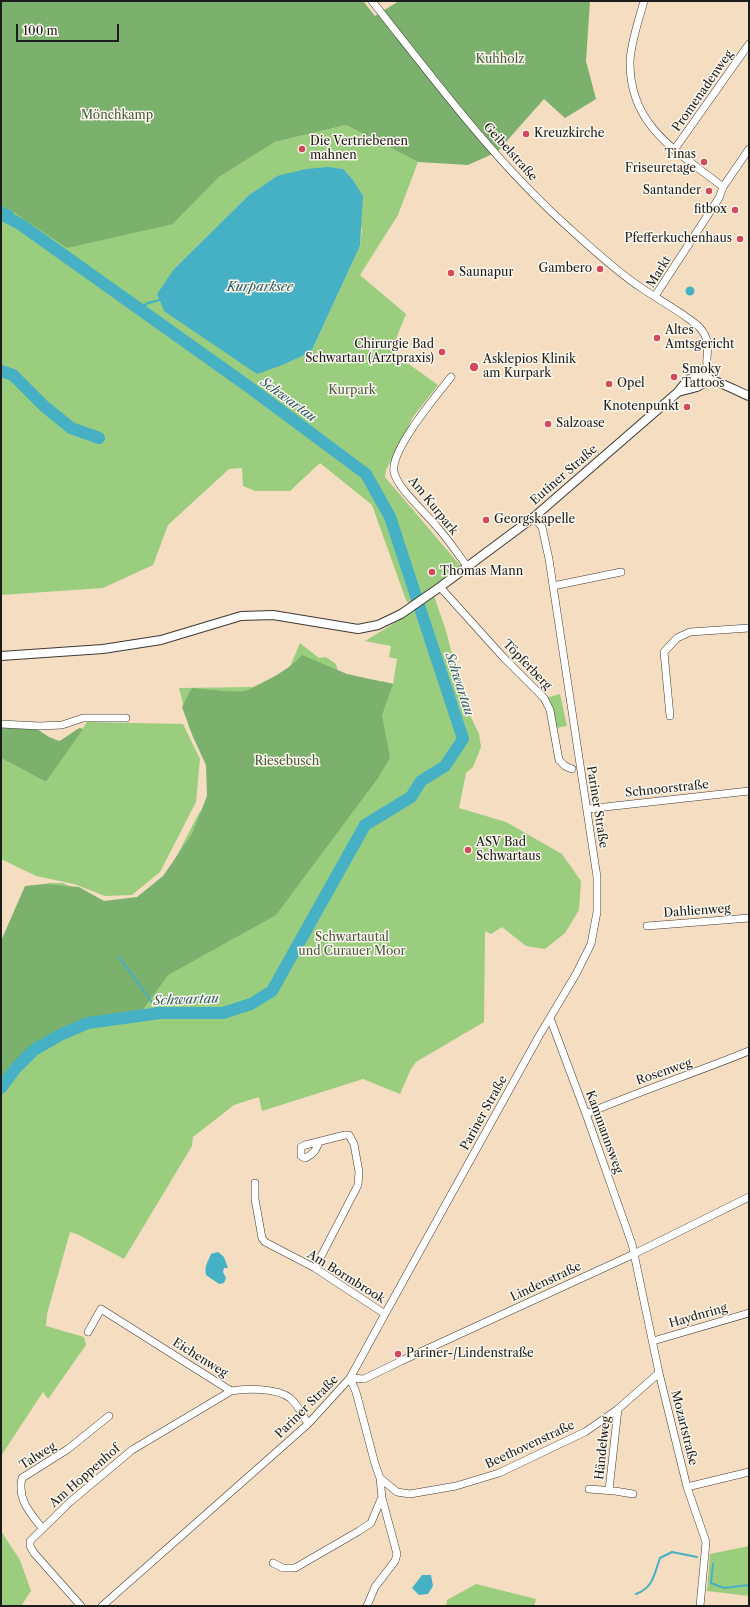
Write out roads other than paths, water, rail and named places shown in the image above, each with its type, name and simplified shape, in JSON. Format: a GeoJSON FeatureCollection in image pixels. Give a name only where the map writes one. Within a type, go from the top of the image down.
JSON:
{"type":"FeatureCollection","features":[{"type":"Feature","properties":{"kind":"main road","name":"Eutiner Straße"},"geometry":{"type":"LineString","coordinates":[[1,656],[103,650],[161,640],[241,616],[273,616],[358,629],[378,625],[414,605],[440,587],[534,517],[678,392],[698,387],[709,380]]}},
{"type":"Feature","properties":{"kind":"main road"},"geometry":{"type":"LineString","coordinates":[[709,380],[749,396]]}},
{"type":"Feature","properties":{"kind":"street","name":"Geibelstraße"},"geometry":{"type":"LineString","coordinates":[[372,1],[480,136],[510,171],[568,227],[640,287],[655,296]]}},
{"type":"Feature","properties":{"kind":"street"},"geometry":{"type":"LineString","coordinates":[[644,1],[630,62],[631,78],[639,104],[650,126],[674,150],[723,187]]}},
{"type":"Feature","properties":{"kind":"street","name":"Promenadenweg"},"geometry":{"type":"LineString","coordinates":[[674,150],[749,44]]}},
{"type":"Feature","properties":{"kind":"street","name":"Markt"},"geometry":{"type":"LineString","coordinates":[[709,380],[707,363],[708,344],[701,329],[684,315],[655,296],[719,198],[723,187],[749,149]]}},
{"type":"Feature","properties":{"kind":"street","name":"Am Kurpark"},"geometry":{"type":"LineString","coordinates":[[451,377],[420,416],[397,453],[394,462],[394,473],[408,495],[438,527],[467,566]]}},
{"type":"Feature","properties":{"kind":"street","name":"Pariner Straße"},"geometry":{"type":"LineString","coordinates":[[102,1606],[308,1424],[350,1378],[384,1314],[576,974],[591,944],[598,912],[597,877],[550,560],[542,527],[534,517]]}},
{"type":"Feature","properties":{"kind":"street"},"geometry":{"type":"LineString","coordinates":[[553,586],[621,572]]}},
{"type":"Feature","properties":{"kind":"street","name":"Töpferberg"},"geometry":{"type":"LineString","coordinates":[[440,587],[504,658],[544,698],[550,710],[559,760],[565,766],[572,769]]}},
{"type":"Feature","properties":{"kind":"street"},"geometry":{"type":"LineString","coordinates":[[670,716],[664,652],[677,638],[690,632],[749,628]]}},
{"type":"Feature","properties":{"kind":"street"},"geometry":{"type":"LineString","coordinates":[[1,724],[38,726],[62,725],[83,718],[126,718]]}},
{"type":"Feature","properties":{"kind":"street","name":"Schnoorstraße"},"geometry":{"type":"LineString","coordinates":[[587,809],[749,791]]}},
{"type":"Feature","properties":{"kind":"street","name":"Dahlienweg"},"geometry":{"type":"LineString","coordinates":[[648,926],[749,918]]}},
{"type":"Feature","properties":{"kind":"street","name":"Kammannsweg"},"geometry":{"type":"LineString","coordinates":[[550,1018],[630,1237],[634,1254]]}},
{"type":"Feature","properties":{"kind":"street","name":"Rosenweg"},"geometry":{"type":"LineString","coordinates":[[586,1114],[637,1093],[698,1072],[749,1051]]}},
{"type":"Feature","properties":{"kind":"street"},"geometry":{"type":"LineString","coordinates":[[315,1268],[358,1185],[359,1172],[354,1144],[349,1136],[319,1142]]}},
{"type":"Feature","properties":{"kind":"street","name":"Am Bormbrook"},"geometry":{"type":"LineString","coordinates":[[255,1183],[255,1199],[264,1242],[315,1268],[384,1314]]}},
{"type":"Feature","properties":{"kind":"street","name":"Lindenstraße"},"geometry":{"type":"LineString","coordinates":[[350,1378],[364,1379],[634,1254],[749,1197]]}},
{"type":"Feature","properties":{"kind":"street","name":"Mozartstraße"},"geometry":{"type":"LineString","coordinates":[[634,1254],[659,1373],[687,1487],[706,1542],[700,1606]]}},
{"type":"Feature","properties":{"kind":"street","name":"Eichenweg"},"geometry":{"type":"LineString","coordinates":[[88,1332],[101,1309],[231,1391],[247,1389],[282,1393],[295,1403],[308,1424]]}},
{"type":"Feature","properties":{"kind":"street","name":"Haydnring"},"geometry":{"type":"LineString","coordinates":[[653,1341],[749,1313]]}},
{"type":"Feature","properties":{"kind":"street","name":"Beethovenstraße"},"geometry":{"type":"LineString","coordinates":[[380,1478],[397,1492],[410,1494],[470,1482],[499,1473],[585,1432],[618,1409],[659,1373]]}},
{"type":"Feature","properties":{"kind":"street"},"geometry":{"type":"LineString","coordinates":[[350,1378],[356,1392],[380,1478],[382,1498],[397,1554],[395,1561],[375,1587],[367,1606]]}},
{"type":"Feature","properties":{"kind":"street","name":"Am Hoppenhof"},"geometry":{"type":"LineString","coordinates":[[82,1606],[34,1553],[30,1546],[30,1541],[70,1502],[132,1450],[231,1391]]}},
{"type":"Feature","properties":{"kind":"street","name":"Händelweg"},"geometry":{"type":"LineString","coordinates":[[609,1490],[618,1409]]}},
{"type":"Feature","properties":{"kind":"street","name":"Talweg"},"geometry":{"type":"LineString","coordinates":[[42,1528],[26,1507],[23,1500],[20,1484],[22,1478],[68,1449],[109,1416]]}},
{"type":"Feature","properties":{"kind":"street"},"geometry":{"type":"LineString","coordinates":[[687,1487],[749,1472]]}},
{"type":"Feature","properties":{"kind":"street"},"geometry":{"type":"LineString","coordinates":[[589,1489],[609,1490],[633,1494]]}},
{"type":"Feature","properties":{"kind":"street"},"geometry":{"type":"LineString","coordinates":[[273,1563],[283,1568],[295,1568],[360,1531],[371,1522],[382,1498]]}},
{"type":"Feature","properties":{"kind":"water","name":"Kurparksee"},"geometry":{"type":"Polygon","coordinates":[[[328,167],[343,169],[353,180],[363,196],[360,246],[311,352],[285,364],[257,374],[164,311],[160,301],[149,304],[140,309],[138,308],[147,302],[159,299],[157,294],[174,269],[249,195],[277,176],[306,169],[328,167]]]}},
{"type":"Feature","properties":{"kind":"water"},"geometry":{"type":"Polygon","coordinates":[[[1,206],[12,211],[20,224],[1,220],[1,206]]]}},
{"type":"Feature","properties":{"kind":"water"},"geometry":{"type":"Polygon","coordinates":[[[690,286],[695,291],[690,296],[685,291],[690,286]]]}},
{"type":"Feature","properties":{"kind":"water"},"geometry":{"type":"Polygon","coordinates":[[[218,1252],[224,1257],[228,1268],[224,1268],[223,1272],[226,1278],[224,1283],[219,1284],[206,1275],[207,1264],[211,1254],[218,1252]]]}},
{"type":"Feature","properties":{"kind":"water"},"geometry":{"type":"Polygon","coordinates":[[[422,1575],[431,1575],[433,1586],[428,1594],[419,1595],[412,1588],[422,1575]]]}},
{"type":"Feature","properties":{"kind":"waterway","name":"Schwartau"},"geometry":{"type":"LineString","coordinates":[[1,214],[20,224],[249,387],[366,474],[390,517],[463,739],[445,766],[421,781],[411,797],[365,825],[272,991],[251,1004],[223,1013],[160,1013],[88,1023],[60,1035],[34,1050],[16,1068],[1,1088]]}},
{"type":"Feature","properties":{"kind":"waterway"},"geometry":{"type":"LineString","coordinates":[[1,371],[13,375],[44,406],[71,428],[99,438]]}},
{"type":"Feature","properties":{"kind":"waterway"},"geometry":{"type":"LineString","coordinates":[[119,957],[160,1013]]}},
{"type":"Feature","properties":{"kind":"waterway"},"geometry":{"type":"LineString","coordinates":[[636,1594],[650,1584],[655,1575],[660,1558],[672,1552],[697,1557]]}},
{"type":"Feature","properties":{"kind":"waterway"},"geometry":{"type":"LineString","coordinates":[[713,1564],[711,1583],[724,1588],[749,1585]]}},
{"type":"Feature","properties":{"kind":"place","name":"Kreuzkirche"},"geometry":{"type":"Point","coordinates":[526,134]}},
{"type":"Feature","properties":{"kind":"place","name":"Die Vertriebenen mahnen"},"geometry":{"type":"Point","coordinates":[302,149]}},
{"type":"Feature","properties":{"kind":"place","name":"Tinas Friseuretage"},"geometry":{"type":"Point","coordinates":[704,162]}},
{"type":"Feature","properties":{"kind":"place","name":"Santander"},"geometry":{"type":"Point","coordinates":[709,191]}},
{"type":"Feature","properties":{"kind":"place","name":"fitbox"},"geometry":{"type":"Point","coordinates":[735,210]}},
{"type":"Feature","properties":{"kind":"place","name":"Pfefferkuchenhaus"},"geometry":{"type":"Point","coordinates":[740,239]}},
{"type":"Feature","properties":{"kind":"place","name":"Gambero"},"geometry":{"type":"Point","coordinates":[600,269]}},
{"type":"Feature","properties":{"kind":"place","name":"Saunapur"},"geometry":{"type":"Point","coordinates":[451,273]}},
{"type":"Feature","properties":{"kind":"place","name":"Altes Amtsgericht"},"geometry":{"type":"Point","coordinates":[657,338]}},
{"type":"Feature","properties":{"kind":"place","name":"Chirurgie Bad Schwartau (Arztpraxis)"},"geometry":{"type":"Point","coordinates":[442,352]}},
{"type":"Feature","properties":{"kind":"place","name":"Asklepios Klinik am Kurpark"},"geometry":{"type":"Point","coordinates":[474,367]}},
{"type":"Feature","properties":{"kind":"place","name":"Smoky Tattoos"},"geometry":{"type":"Point","coordinates":[674,377]}},
{"type":"Feature","properties":{"kind":"place","name":"Opel"},"geometry":{"type":"Point","coordinates":[609,384]}},
{"type":"Feature","properties":{"kind":"place","name":"Knotenpunkt"},"geometry":{"type":"Point","coordinates":[687,407]}},
{"type":"Feature","properties":{"kind":"place","name":"Salzoase"},"geometry":{"type":"Point","coordinates":[548,424]}},
{"type":"Feature","properties":{"kind":"place","name":"Georgskapelle"},"geometry":{"type":"Point","coordinates":[486,520]}},
{"type":"Feature","properties":{"kind":"place","name":"Thomas Mann"},"geometry":{"type":"Point","coordinates":[432,572]}},
{"type":"Feature","properties":{"kind":"place","name":"ASV Bad Schwartaus"},"geometry":{"type":"Point","coordinates":[468,850]}},
{"type":"Feature","properties":{"kind":"place","name":"Pariner-/Lindenstraße"},"geometry":{"type":"Point","coordinates":[398,1354]}},
{"type":"Feature","properties":{"kind":"park label","name":"Kuhholz"},"geometry":{"type":"Point","coordinates":[500,60]}},
{"type":"Feature","properties":{"kind":"park label","name":"Mönchkamp"},"geometry":{"type":"Point","coordinates":[117,116]}},
{"type":"Feature","properties":{"kind":"park label","name":"Kurpark"},"geometry":{"type":"Point","coordinates":[352,391]}},
{"type":"Feature","properties":{"kind":"park label","name":"Riesebusch"},"geometry":{"type":"Point","coordinates":[287,762]}},
{"type":"Feature","properties":{"kind":"park label","name":"Schwartautal und Curauer Moor"},"geometry":{"type":"Point","coordinates":[352,945]}}]}
